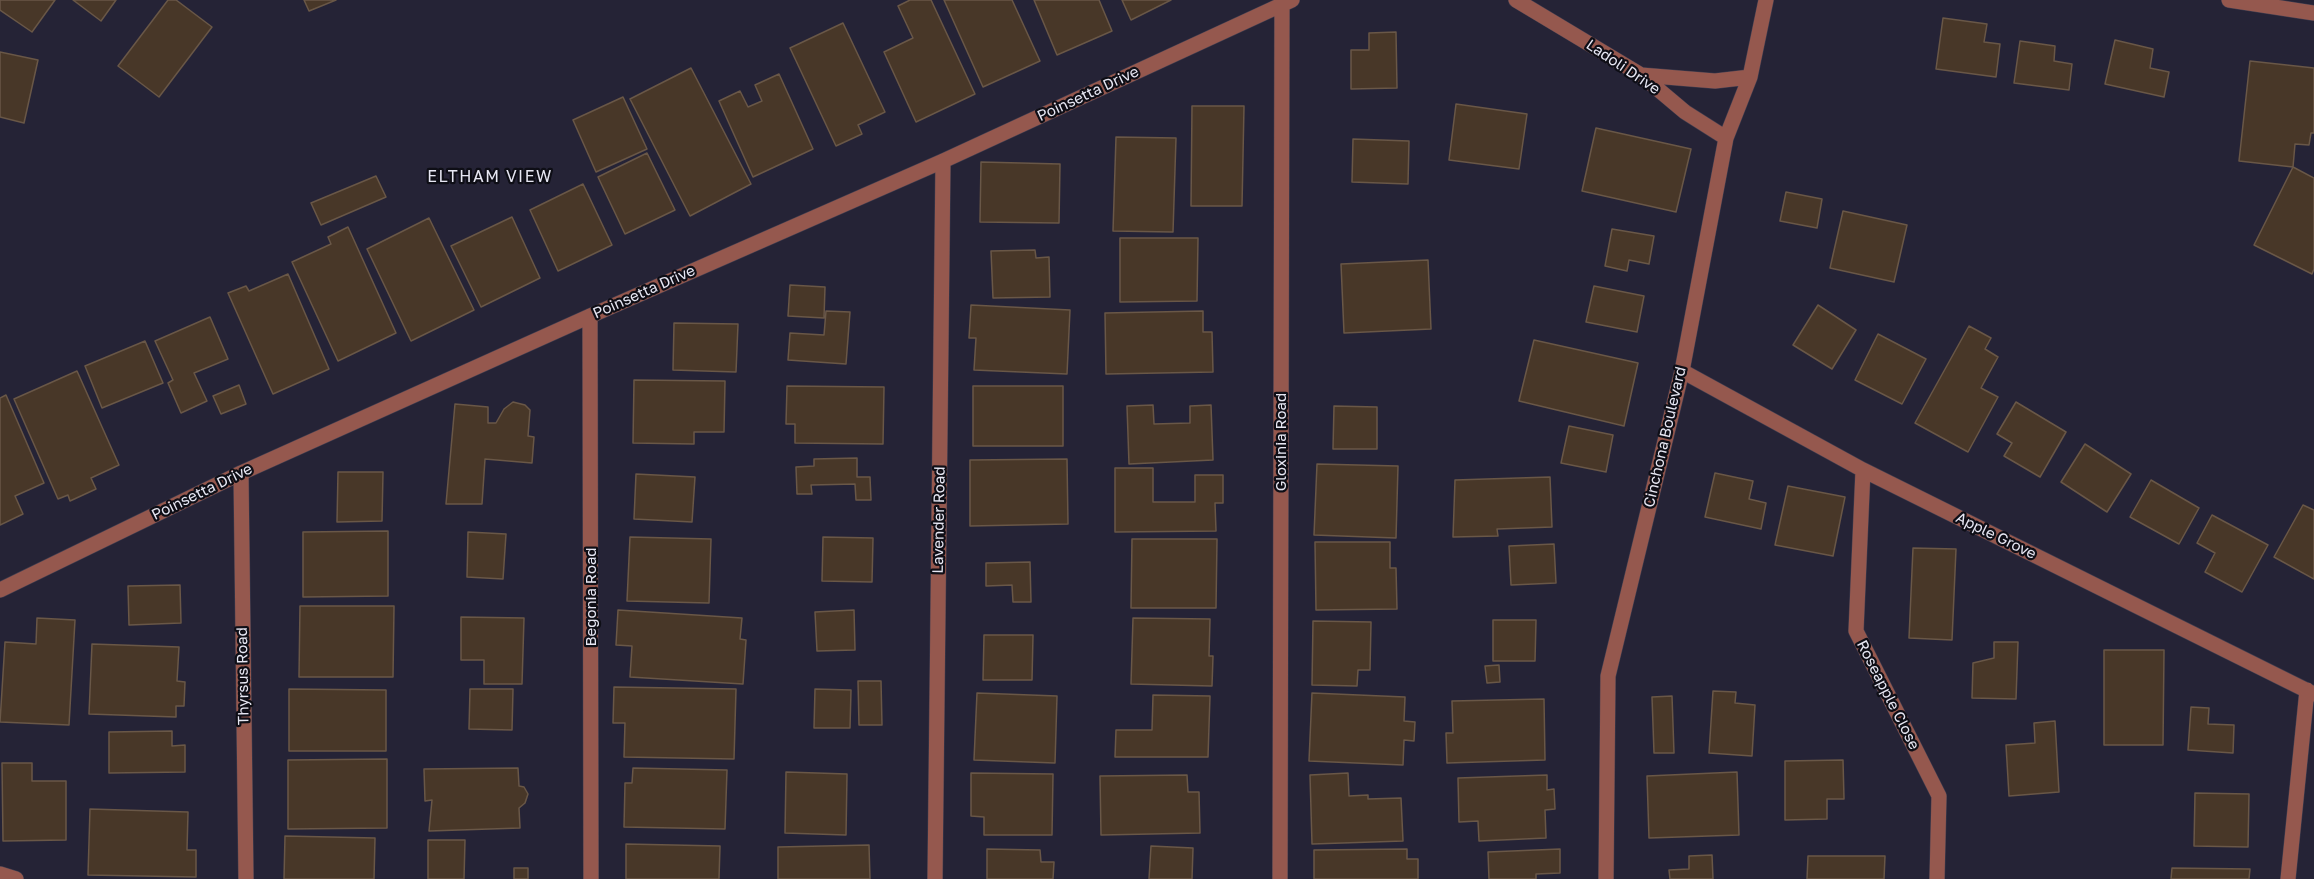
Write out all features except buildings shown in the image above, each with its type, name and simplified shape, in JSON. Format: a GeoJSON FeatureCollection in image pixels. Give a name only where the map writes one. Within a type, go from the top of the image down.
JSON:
{"type":"FeatureCollection","features":[{"type":"Feature","properties":{"kind":"street","name":"Ladoli Drive"},"geometry":{"type":"LineString","coordinates":[[1516,0],[1641,75],[1685,112],[1726,138]]}},
{"type":"Feature","properties":{"kind":"street","name":"Cinchona Boulevard"},"geometry":{"type":"LineString","coordinates":[[1606,879],[1608,676],[1682,371],[1726,138],[1750,77],[1766,0]]}},
{"type":"Feature","properties":{"kind":"street"},"geometry":{"type":"LineString","coordinates":[[2229,0],[2314,13]]}},
{"type":"Feature","properties":{"kind":"street","name":"Poinsetta Drive"},"geometry":{"type":"LineString","coordinates":[[0,590],[241,473],[943,161],[1287,2]]}},
{"type":"Feature","properties":{"kind":"street","name":"Gloxinia Road"},"geometry":{"type":"LineString","coordinates":[[1280,879],[1287,2]]}},
{"type":"Feature","properties":{"kind":"street"},"geometry":{"type":"LineString","coordinates":[[1641,75],[1715,81],[1750,77]]}},
{"type":"Feature","properties":{"kind":"street","name":"Lavender Road"},"geometry":{"type":"LineString","coordinates":[[935,879],[943,161]]}},
{"type":"Feature","properties":{"kind":"street","name":"Begonia Road"},"geometry":{"type":"LineString","coordinates":[[590,316],[591,879]]}},
{"type":"Feature","properties":{"kind":"street","name":"Apple Grove"},"geometry":{"type":"LineString","coordinates":[[1682,371],[1863,470],[2310,692]]}},
{"type":"Feature","properties":{"kind":"street","name":"Roseapple Close"},"geometry":{"type":"LineString","coordinates":[[1863,470],[1856,631],[1939,796],[1937,879]]}},
{"type":"Feature","properties":{"kind":"street","name":"Thyrsus Road"},"geometry":{"type":"LineString","coordinates":[[241,473],[246,879]]}},
{"type":"Feature","properties":{"kind":"street"},"geometry":{"type":"LineString","coordinates":[[2289,879],[2310,692]]}},
{"type":"Feature","properties":{"kind":"street"},"geometry":{"type":"LineString","coordinates":[[0,874],[16,879]]}},
{"type":"Feature","properties":{"kind":"district","name":"ELTHAM VIEW"},"geometry":{"type":"Point","coordinates":[490,177]}}]}
